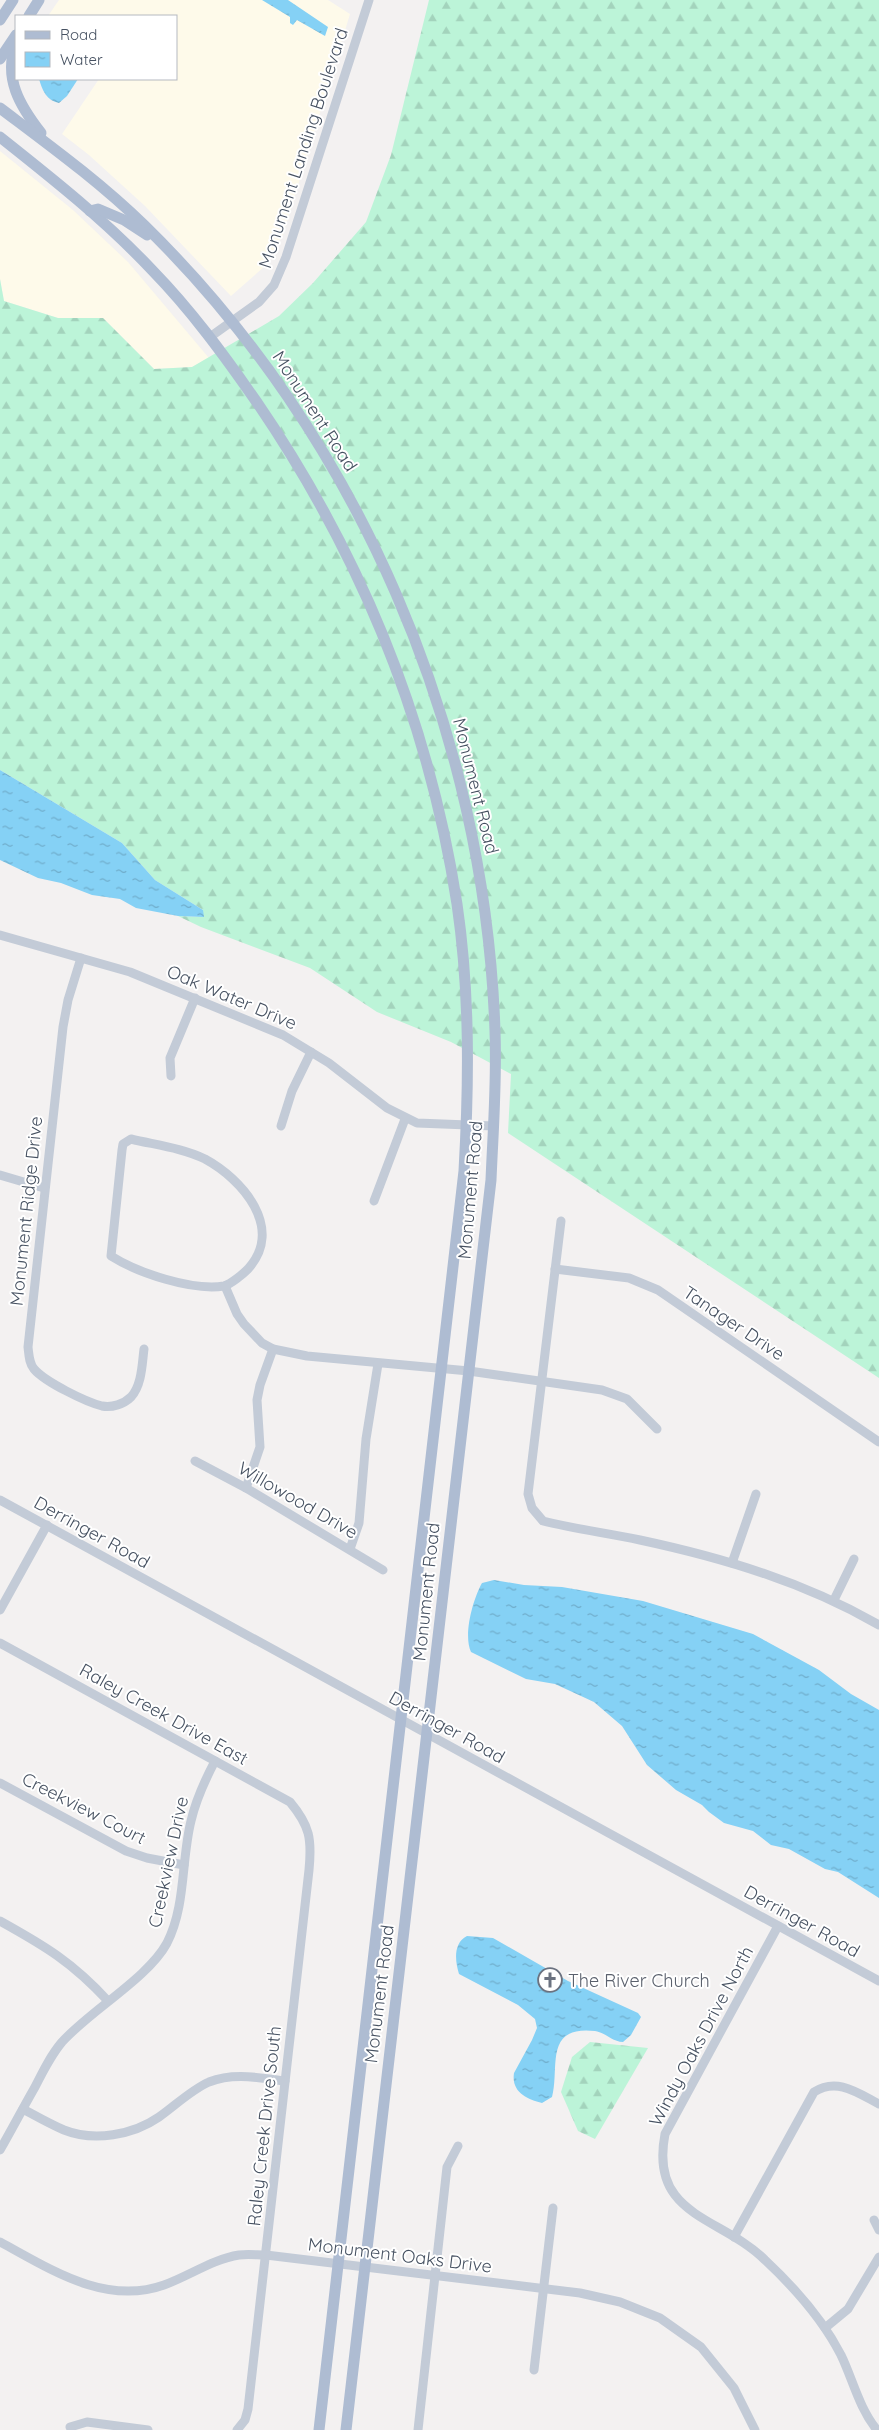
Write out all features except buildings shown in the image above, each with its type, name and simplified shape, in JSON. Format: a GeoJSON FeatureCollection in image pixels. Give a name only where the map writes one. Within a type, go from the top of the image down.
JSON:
{"type":"FeatureCollection","features":[{"type":"Feature","properties":{"kind":"main road"},"geometry":{"type":"LineString","coordinates":[[0,20],[13,0]]}},
{"type":"Feature","properties":{"kind":"main road"},"geometry":{"type":"LineString","coordinates":[[30,15],[39,0]]}},
{"type":"Feature","properties":{"kind":"main road"},"geometry":{"type":"LineString","coordinates":[[0,59],[15,36]]}},
{"type":"Feature","properties":{"kind":"main road"},"geometry":{"type":"LineString","coordinates":[[15,50],[11,72],[14,92],[26,113],[51,146]]}},
{"type":"Feature","properties":{"kind":"main road","name":"Monument Road"},"geometry":{"type":"LineString","coordinates":[[0,108],[104,188],[171,252],[232,321],[265,365],[312,435],[370,537],[403,609],[439,708],[464,801],[485,912],[495,1032],[494,1126],[491,1180],[346,2430]]}},
{"type":"Feature","properties":{"kind":"main road","name":"Monument Road"},"geometry":{"type":"LineString","coordinates":[[0,137],[90,211],[152,270],[210,337],[289,450],[323,507],[378,620],[401,679],[427,764],[440,817],[457,905],[467,1026],[464,1172],[319,2430]]}},
{"type":"Feature","properties":{"kind":"main road"},"geometry":{"type":"LineString","coordinates":[[90,211],[98,209],[124,220],[171,252]]}},
{"type":"Feature","properties":{"kind":"street","name":"Monument Landing Boulevard"},"geometry":{"type":"LineString","coordinates":[[210,337],[259,302],[274,285],[286,257],[369,0]]}},
{"type":"Feature","properties":{"kind":"street","name":"Oak Water Drive"},"geometry":{"type":"LineString","coordinates":[[0,935],[130,972],[283,1035],[311,1052],[405,1119],[417,1123],[494,1126]]}},
{"type":"Feature","properties":{"kind":"street","name":"Monument Ridge Drive"},"geometry":{"type":"LineString","coordinates":[[81,958],[68,1000],[63,1027],[28,1347],[30,1362],[35,1370],[52,1382],[90,1401],[104,1406],[114,1405],[125,1402],[137,1389],[144,1349]]}},
{"type":"Feature","properties":{"kind":"street"},"geometry":{"type":"LineString","coordinates":[[171,1076],[170,1058],[195,998]]}},
{"type":"Feature","properties":{"kind":"street"},"geometry":{"type":"LineString","coordinates":[[280,1126],[292,1091],[311,1052]]}},
{"type":"Feature","properties":{"kind":"street"},"geometry":{"type":"LineString","coordinates":[[374,1201],[405,1119]]}},
{"type":"Feature","properties":{"kind":"street"},"geometry":{"type":"LineString","coordinates":[[132,1140],[177,1149],[204,1159],[223,1171],[243,1189],[254,1204],[262,1224],[259,1247],[249,1268],[225,1286],[166,1280],[128,1266],[112,1256],[123,1144],[132,1140]]}},
{"type":"Feature","properties":{"kind":"street"},"geometry":{"type":"LineString","coordinates":[[0,1175],[44,1188]]}},
{"type":"Feature","properties":{"kind":"street"},"geometry":{"type":"LineString","coordinates":[[561,1221],[528,1494],[532,1508],[543,1520],[658,1544],[732,1563],[783,1579],[834,1600],[879,1625]]}},
{"type":"Feature","properties":{"kind":"street","name":"Tanager Drive"},"geometry":{"type":"LineString","coordinates":[[555,1269],[629,1278],[658,1290],[879,1442]]}},
{"type":"Feature","properties":{"kind":"street"},"geometry":{"type":"LineString","coordinates":[[225,1286],[237,1314],[244,1324],[262,1343],[273,1348],[307,1356],[469,1372],[614,1393],[638,1408],[657,1429]]}},
{"type":"Feature","properties":{"kind":"street"},"geometry":{"type":"LineString","coordinates":[[246,1488],[260,1447],[257,1414],[259,1392],[273,1348]]}},
{"type":"Feature","properties":{"kind":"street"},"geometry":{"type":"LineString","coordinates":[[350,1549],[358,1523],[366,1439],[378,1364]]}},
{"type":"Feature","properties":{"kind":"street","name":"Willowood Drive"},"geometry":{"type":"LineString","coordinates":[[195,1461],[246,1488],[383,1570]]}},
{"type":"Feature","properties":{"kind":"street"},"geometry":{"type":"LineString","coordinates":[[732,1563],[756,1494]]}},
{"type":"Feature","properties":{"kind":"street","name":"Derringer Road"},"geometry":{"type":"LineString","coordinates":[[0,1500],[879,1981]]}},
{"type":"Feature","properties":{"kind":"street"},"geometry":{"type":"LineString","coordinates":[[0,1610],[47,1526]]}},
{"type":"Feature","properties":{"kind":"street"},"geometry":{"type":"LineString","coordinates":[[834,1600],[854,1559]]}},
{"type":"Feature","properties":{"kind":"street","name":"Raley Creek Drive East"},"geometry":{"type":"LineString","coordinates":[[0,1643],[290,1802],[306,1823]]}},
{"type":"Feature","properties":{"kind":"street","name":"Creekview Drive"},"geometry":{"type":"LineString","coordinates":[[0,2150],[51,2057],[62,2042],[82,2020],[108,2001],[148,1966],[166,1945],[176,1920],[191,1821],[204,1781],[215,1761]]}},
{"type":"Feature","properties":{"kind":"street","name":"Creekview Court"},"geometry":{"type":"LineString","coordinates":[[0,1783],[126,1851],[154,1860],[184,1865]]}},
{"type":"Feature","properties":{"kind":"street","name":"Raley Creek Drive South"},"geometry":{"type":"LineString","coordinates":[[237,2430],[245,2420],[248,2409],[310,1870],[311,1848],[306,1823]]}},
{"type":"Feature","properties":{"kind":"street"},"geometry":{"type":"LineString","coordinates":[[0,1921],[55,1952],[92,1983],[108,2001]]}},
{"type":"Feature","properties":{"kind":"street","name":"Windy Oaks Drive North"},"geometry":{"type":"LineString","coordinates":[[734,2238],[697,2217],[670,2186],[662,2164],[665,2134],[778,1926]]}},
{"type":"Feature","properties":{"kind":"street"},"geometry":{"type":"LineString","coordinates":[[23,2109],[66,2130],[96,2136],[127,2132],[152,2122],[198,2088],[211,2081],[240,2076],[285,2081]]}},
{"type":"Feature","properties":{"kind":"street"},"geometry":{"type":"LineString","coordinates":[[877,2430],[869,2421],[841,2355],[825,2328],[793,2287],[763,2257],[734,2238],[814,2092],[827,2086],[839,2085],[851,2089],[879,2104]]}},
{"type":"Feature","properties":{"kind":"street"},"geometry":{"type":"LineString","coordinates":[[418,2430],[447,2167],[458,2146]]}},
{"type":"Feature","properties":{"kind":"street"},"geometry":{"type":"LineString","coordinates":[[534,2370],[553,2208]]}},
{"type":"Feature","properties":{"kind":"street"},"geometry":{"type":"LineString","coordinates":[[874,2220],[879,2230]]}},
{"type":"Feature","properties":{"kind":"street","name":"Monument Oaks Drive"},"geometry":{"type":"LineString","coordinates":[[0,2242],[75,2281],[93,2288],[116,2291],[140,2291],[163,2285],[238,2255],[266,2255],[543,2289],[620,2302],[660,2318],[701,2348],[734,2388],[755,2430]]}},
{"type":"Feature","properties":{"kind":"street"},"geometry":{"type":"LineString","coordinates":[[825,2328],[848,2309],[879,2257]]}},
{"type":"Feature","properties":{"kind":"street"},"geometry":{"type":"LineString","coordinates":[[70,2427],[87,2422],[148,2430]]}},
{"type":"Feature","properties":{"kind":"shaded area"},"geometry":{"type":"Polygon","coordinates":[[[59,0],[328,0],[350,14],[283,235],[265,266],[231,296],[145,206],[89,155],[62,134],[98,80],[178,80],[178,15],[49,15],[59,0]]]}},
{"type":"Feature","properties":{"kind":"shaded area"},"geometry":{"type":"Polygon","coordinates":[[[0,151],[73,210],[128,262],[209,358],[192,367],[154,369],[103,318],[58,318],[4,301],[0,279],[0,151]]]}},
{"type":"Feature","properties":{"kind":"green space"},"geometry":{"type":"Polygon","coordinates":[[[429,0],[879,0],[879,1378],[508,1133],[511,1074],[451,1042],[377,1012],[310,968],[201,927],[178,916],[203,917],[203,910],[155,880],[122,843],[0,770],[0,279],[4,301],[58,318],[103,318],[154,369],[192,367],[279,316],[313,283],[366,222],[391,155],[429,0]]]}},
{"type":"Feature","properties":{"kind":"green space"},"geometry":{"type":"Polygon","coordinates":[[[590,2042],[648,2048],[595,2139],[578,2131],[561,2092],[572,2057],[590,2042]]]}},
{"type":"Feature","properties":{"kind":"water"},"geometry":{"type":"Polygon","coordinates":[[[262,0],[288,0],[328,27],[325,36],[297,20],[293,25],[290,23],[290,17],[262,0]]]}},
{"type":"Feature","properties":{"kind":"water"},"geometry":{"type":"Polygon","coordinates":[[[39,80],[77,80],[67,96],[59,103],[51,100],[39,80]]]}},
{"type":"Feature","properties":{"kind":"water"},"geometry":{"type":"Polygon","coordinates":[[[0,770],[122,843],[155,880],[203,910],[204,917],[178,916],[136,908],[120,899],[92,895],[61,883],[38,878],[0,860],[0,770]]]}},
{"type":"Feature","properties":{"kind":"water"},"geometry":{"type":"Polygon","coordinates":[[[494,1580],[524,1585],[562,1587],[643,1601],[753,1634],[819,1670],[851,1694],[879,1710],[879,1898],[838,1872],[825,1869],[789,1849],[771,1845],[753,1831],[724,1823],[702,1805],[676,1790],[647,1765],[622,1726],[594,1702],[555,1684],[526,1679],[471,1652],[468,1636],[475,1598],[482,1583],[494,1580]]]}},
{"type":"Feature","properties":{"kind":"water"},"geometry":{"type":"Polygon","coordinates":[[[467,1936],[493,1938],[568,1981],[638,2013],[641,2017],[631,2035],[623,2042],[616,2041],[595,2031],[579,2031],[567,2035],[557,2051],[552,2097],[542,2103],[526,2097],[521,2094],[515,2085],[514,2073],[537,2028],[535,2019],[518,2005],[459,1974],[456,1958],[457,1948],[462,1939],[467,1936]]]}},
{"type":"Feature","properties":{"kind":"place","name":"The River Church"},"geometry":{"type":"Point","coordinates":[550,1980]}}]}
